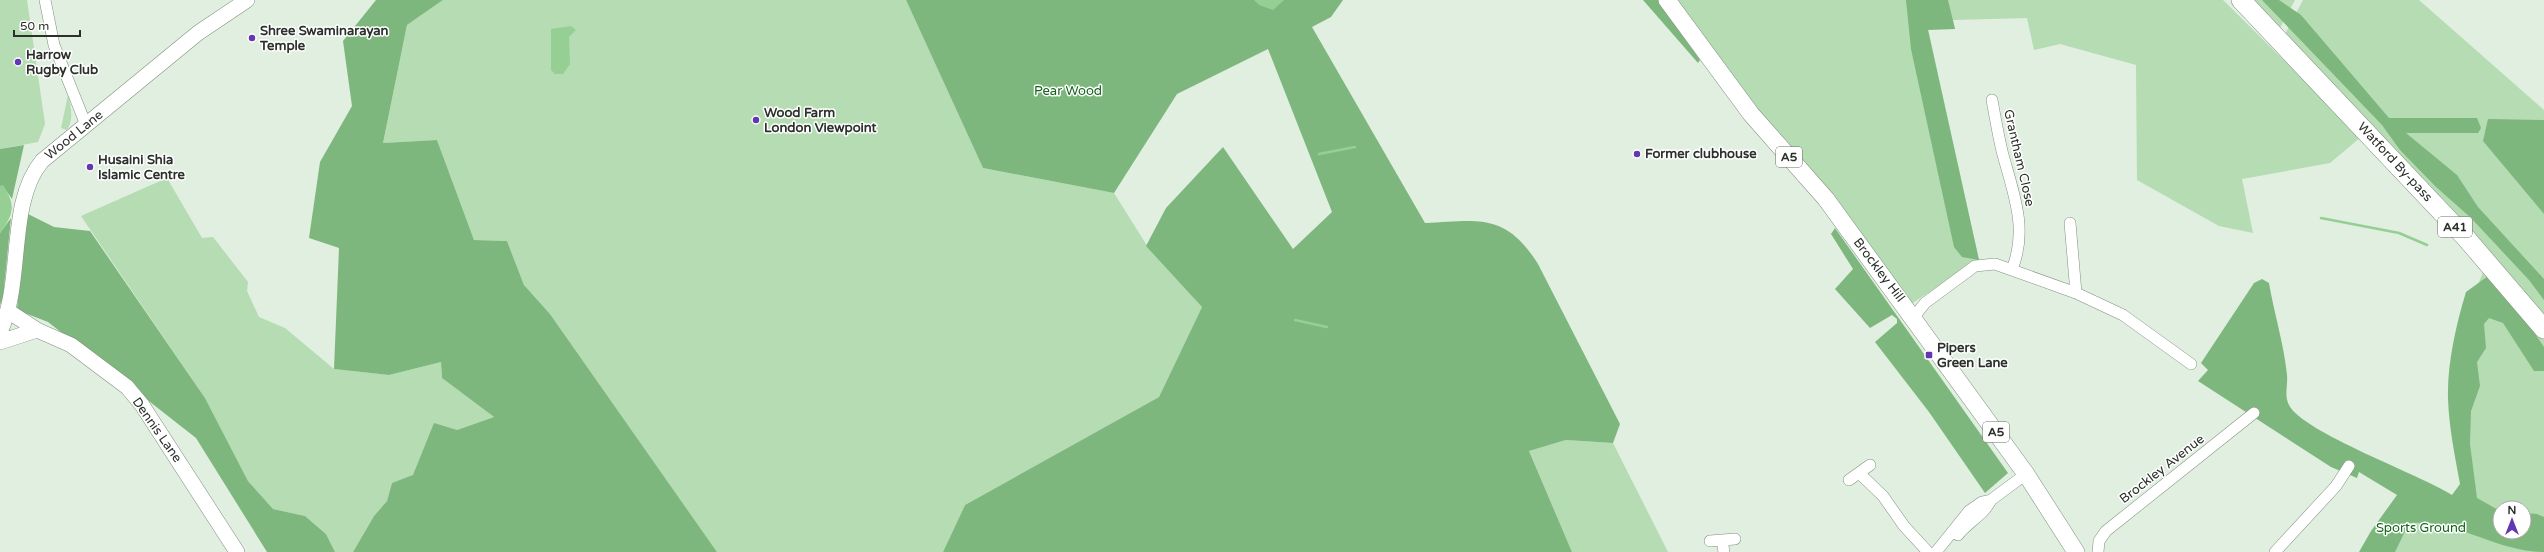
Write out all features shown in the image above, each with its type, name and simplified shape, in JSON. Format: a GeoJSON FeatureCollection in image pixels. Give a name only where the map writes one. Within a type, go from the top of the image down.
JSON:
{"type":"FeatureCollection","features":[{"type":"Feature","properties":{"kind":"highway","name":"Watford By-pass"},"geometry":{"type":"LineString","coordinates":[[2241,0],[2466,238],[2544,329]]}},
{"type":"Feature","properties":{"kind":"main road","name":"Brockley Hill"},"geometry":{"type":"LineString","coordinates":[[1667,0],[1751,114],[1826,200],[2026,474],[2076,552]]}},
{"type":"Feature","properties":{"kind":"street"},"geometry":{"type":"LineString","coordinates":[[45,0],[54,45],[86,125]]}},
{"type":"Feature","properties":{"kind":"street","name":"Wood Lane"},"geometry":{"type":"LineString","coordinates":[[0,332],[8,311],[24,201],[30,177],[42,161],[198,33],[247,0]]}},
{"type":"Feature","properties":{"kind":"street","name":"Grantham Close"},"geometry":{"type":"LineString","coordinates":[[1992,100],[2003,153],[2017,198],[2018,240],[2016,259],[2012,269]]}},
{"type":"Feature","properties":{"kind":"street"},"geometry":{"type":"LineString","coordinates":[[2070,223],[2076,293]]}},
{"type":"Feature","properties":{"kind":"street"},"geometry":{"type":"LineString","coordinates":[[1910,314],[1917,312],[1925,303],[1975,266],[1995,264],[2076,293],[2123,315],[2192,364]]}},
{"type":"Feature","properties":{"kind":"street","name":"Dennis Lane"},"geometry":{"type":"LineString","coordinates":[[8,311],[37,330],[72,345],[127,387],[146,410],[236,552]]}},
{"type":"Feature","properties":{"kind":"street"},"geometry":{"type":"LineString","coordinates":[[0,342],[37,330]]}},
{"type":"Feature","properties":{"kind":"street","name":"Brockley Avenue"},"geometry":{"type":"LineString","coordinates":[[2098,552],[2099,541],[2106,531],[2254,413]]}},
{"type":"Feature","properties":{"kind":"street"},"geometry":{"type":"LineString","coordinates":[[1849,480],[1870,465]]}},
{"type":"Feature","properties":{"kind":"street"},"geometry":{"type":"LineString","coordinates":[[2275,552],[2336,486],[2349,466]]}},
{"type":"Feature","properties":{"kind":"street"},"geometry":{"type":"LineString","coordinates":[[1859,473],[1883,496],[1904,526],[1928,552]]}},
{"type":"Feature","properties":{"kind":"street"},"geometry":{"type":"LineString","coordinates":[[1936,552],[1963,516],[1982,502],[1990,500],[2026,474]]}},
{"type":"Feature","properties":{"kind":"street"},"geometry":{"type":"LineString","coordinates":[[1944,552],[1966,525],[1984,512],[1990,500]]}},
{"type":"Feature","properties":{"kind":"street"},"geometry":{"type":"LineString","coordinates":[[1710,541],[1735,539]]}},
{"type":"Feature","properties":{"kind":"street"},"geometry":{"type":"LineString","coordinates":[[1722,540],[1724,552]]}},
{"type":"Feature","properties":{"kind":"green space","name":"Harrow Rugby Club"},"geometry":{"type":"Polygon","coordinates":[[[0,0],[27,0],[45,124],[38,142],[0,149],[0,0]]]}},
{"type":"Feature","properties":{"kind":"green space"},"geometry":{"type":"Polygon","coordinates":[[[376,0],[443,0],[407,25],[383,143],[437,140],[474,240],[507,241],[524,285],[550,314],[717,552],[353,552],[374,516],[387,501],[392,483],[413,475],[434,423],[457,430],[494,417],[442,378],[441,362],[389,375],[334,369],[339,248],[309,238],[320,162],[352,106],[343,41],[376,0]]]}},
{"type":"Feature","properties":{"kind":"green space"},"geometry":{"type":"Polygon","coordinates":[[[443,0],[906,0],[983,168],[1114,193],[1146,244],[1202,307],[1159,397],[965,505],[943,552],[717,552],[550,314],[524,285],[507,241],[474,240],[437,140],[383,143],[407,25],[443,0]]]}},
{"type":"Feature","properties":{"kind":"green space","name":"Pear Wood"},"geometry":{"type":"Polygon","coordinates":[[[906,0],[1343,0],[1331,17],[1312,27],[1425,223],[1476,221],[1490,223],[1503,228],[1515,236],[1526,247],[1538,264],[1620,424],[1613,443],[1566,440],[1529,451],[1572,552],[943,552],[965,505],[1159,397],[1202,307],[1146,246],[1166,208],[1223,147],[1293,249],[1332,212],[1268,49],[1177,94],[1114,193],[983,168],[906,0]]]}},
{"type":"Feature","properties":{"kind":"green space"},"geometry":{"type":"Polygon","coordinates":[[[1643,0],[1658,0],[1700,60],[1698,63],[1643,0]]]}},
{"type":"Feature","properties":{"kind":"green space"},"geometry":{"type":"Polygon","coordinates":[[[1675,0],[2223,0],[2361,137],[2330,163],[2242,179],[2253,233],[2219,226],[2137,180],[2136,65],[2060,44],[2034,50],[2027,18],[1953,20],[1955,29],[1928,29],[1979,260],[1911,304],[1752,107],[1675,0]]]}},
{"type":"Feature","properties":{"kind":"green space"},"geometry":{"type":"Polygon","coordinates":[[[1906,0],[1948,0],[1955,29],[1928,30],[1979,260],[1962,257],[1954,247],[1911,49],[1906,0]]]}},
{"type":"Feature","properties":{"kind":"green space"},"geometry":{"type":"Polygon","coordinates":[[[2251,0],[2295,0],[2279,30],[2251,0]]]}},
{"type":"Feature","properties":{"kind":"green space"},"geometry":{"type":"Polygon","coordinates":[[[2262,0],[2279,0],[2301,15],[2389,118],[2477,118],[2481,128],[2478,133],[2406,133],[2457,175],[2478,207],[2544,279],[2544,300],[2529,280],[2471,218],[2435,186],[2400,150],[2382,125],[2262,0]]]}},
{"type":"Feature","properties":{"kind":"green space"},"geometry":{"type":"Polygon","coordinates":[[[2303,0],[2419,0],[2544,110],[2544,318],[2284,36],[2303,0]]]}},
{"type":"Feature","properties":{"kind":"green space"},"geometry":{"type":"Polygon","coordinates":[[[68,95],[71,108],[71,122],[67,130],[61,128],[68,95]]]}},
{"type":"Feature","properties":{"kind":"green space"},"geometry":{"type":"Polygon","coordinates":[[[2488,119],[2544,120],[2544,214],[2483,141],[2488,119]]]}},
{"type":"Feature","properties":{"kind":"green space"},"geometry":{"type":"Polygon","coordinates":[[[24,145],[12,199],[3,186],[0,186],[0,149],[24,145]]]}},
{"type":"Feature","properties":{"kind":"green space"},"geometry":{"type":"Polygon","coordinates":[[[167,178],[202,238],[213,237],[248,282],[247,291],[259,317],[285,328],[334,369],[389,375],[441,362],[442,378],[494,417],[457,430],[413,476],[392,483],[387,501],[374,516],[353,552],[335,552],[326,534],[305,516],[273,509],[248,481],[205,398],[81,216],[167,178]]]}},
{"type":"Feature","properties":{"kind":"green space"},"geometry":{"type":"Polygon","coordinates":[[[26,213],[54,227],[90,231],[205,398],[248,481],[273,509],[305,516],[326,534],[335,552],[267,552],[196,438],[48,322],[17,310],[26,213]]]}},
{"type":"Feature","properties":{"kind":"green space"},"geometry":{"type":"Polygon","coordinates":[[[11,218],[3,298],[0,305],[0,233],[11,218]]]}},
{"type":"Feature","properties":{"kind":"green space"},"geometry":{"type":"Polygon","coordinates":[[[1835,228],[2008,473],[1985,493],[1929,412],[1875,342],[1897,323],[1897,319],[1892,315],[1870,328],[1835,289],[1853,269],[1831,234],[1835,228]]]}},
{"type":"Feature","properties":{"kind":"green space"},"geometry":{"type":"Polygon","coordinates":[[[2484,270],[2544,339],[2544,539],[2532,535],[2532,500],[2492,500],[2492,523],[2471,516],[2457,399],[2479,282],[2484,270]]]}},
{"type":"Feature","properties":{"kind":"green space"},"geometry":{"type":"Polygon","coordinates":[[[2488,276],[2525,319],[2544,347],[2544,371],[2534,371],[2503,323],[2489,318],[2484,324],[2486,348],[2477,362],[2480,386],[2471,411],[2470,444],[2477,498],[2492,506],[2492,540],[2532,540],[2532,514],[2537,514],[2544,517],[2544,552],[2527,551],[2510,547],[2444,526],[2427,523],[2409,523],[2395,552],[2359,552],[2371,531],[2397,495],[2359,472],[2357,478],[2331,467],[2198,381],[2208,370],[2201,363],[2254,283],[2262,279],[2269,283],[2274,306],[2286,363],[2286,394],[2288,402],[2298,416],[2338,440],[2437,486],[2452,495],[2460,484],[2452,442],[2448,386],[2456,331],[2466,292],[2488,276]]]}},
{"type":"Feature","properties":{"kind":"green space"},"geometry":{"type":"Polygon","coordinates":[[[1566,440],[1613,443],[1668,552],[1572,552],[1529,451],[1566,440]]]}},
{"type":"Feature","properties":{"kind":"green space","name":"Sports Ground"},"geometry":{"type":"Polygon","coordinates":[[[2416,496],[2492,529],[2492,540],[2517,540],[2544,552],[2367,552],[2416,496]]]}},
{"type":"Feature","properties":{"kind":"shaded area"},"geometry":{"type":"Polygon","coordinates":[[[1254,0],[1284,0],[1273,10],[1259,5],[1254,0]]]}},
{"type":"Feature","properties":{"kind":"shaded area"},"geometry":{"type":"Polygon","coordinates":[[[571,26],[576,30],[569,37],[570,64],[563,74],[555,74],[551,70],[551,29],[571,26]]]}},
{"type":"Feature","properties":{"kind":"shaded area"},"geometry":{"type":"Polygon","coordinates":[[[3,185],[10,198],[12,209],[11,215],[0,233],[0,186],[3,185]]]}},
{"type":"Feature","properties":{"kind":"waterway"},"geometry":{"type":"LineString","coordinates":[[1319,154],[1355,147]]}},
{"type":"Feature","properties":{"kind":"waterway"},"geometry":{"type":"LineString","coordinates":[[2321,218],[2399,233],[2427,245]]}},
{"type":"Feature","properties":{"kind":"waterway"},"geometry":{"type":"LineString","coordinates":[[1295,320],[1327,327]]}},
{"type":"Feature","properties":{"kind":"place","name":"Shree Swaminarayan Temple"},"geometry":{"type":"Point","coordinates":[252,38]}},
{"type":"Feature","properties":{"kind":"place","name":"Harrow Rugby Club"},"geometry":{"type":"Point","coordinates":[18,62]}},
{"type":"Feature","properties":{"kind":"place","name":"Wood Farm London Viewpoint"},"geometry":{"type":"Point","coordinates":[756,120]}},
{"type":"Feature","properties":{"kind":"place","name":"Former clubhouse"},"geometry":{"type":"Point","coordinates":[1637,154]}},
{"type":"Feature","properties":{"kind":"place","name":"Husaini Shia Islamic Centre"},"geometry":{"type":"Point","coordinates":[90,167]}},
{"type":"Feature","properties":{"kind":"place","name":"Pipers Green Lane"},"geometry":{"type":"Point","coordinates":[1929,355]}}]}
